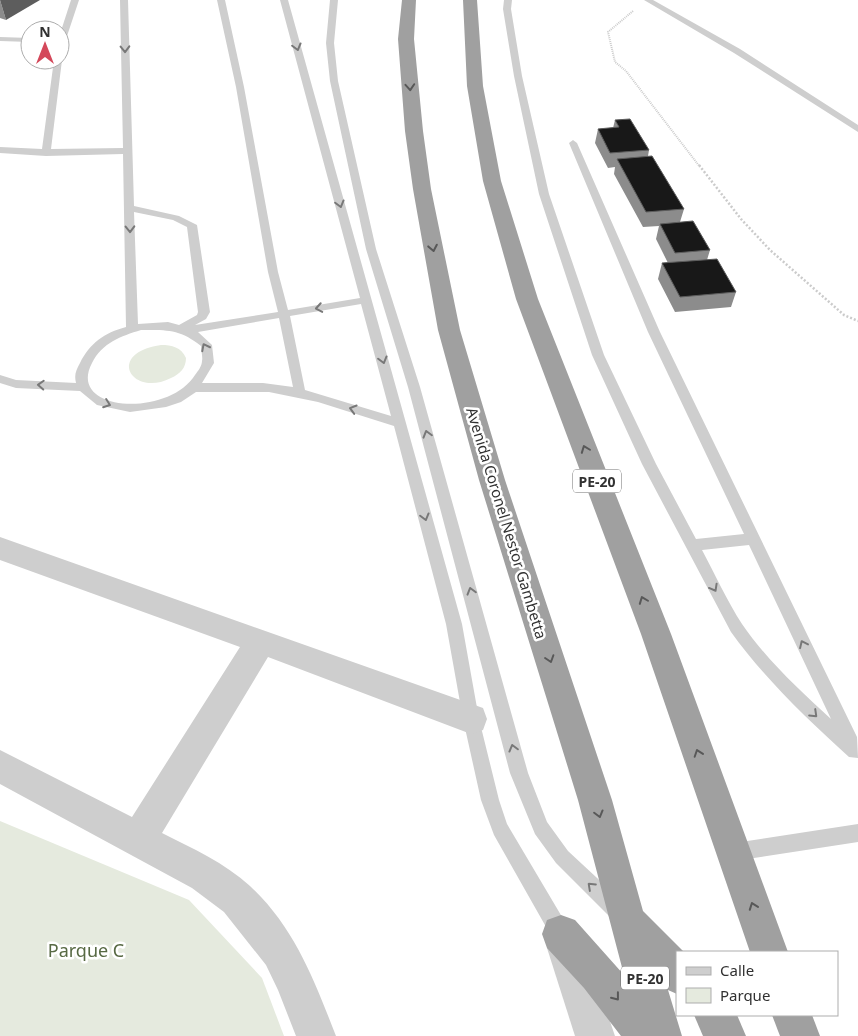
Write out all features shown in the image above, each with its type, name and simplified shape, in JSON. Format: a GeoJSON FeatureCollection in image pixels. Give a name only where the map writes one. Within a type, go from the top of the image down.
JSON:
{"type":"FeatureCollection","features":[{"type":"Feature","properties":{"kind":"highway","name":"Avenida Coronel Nestor Gambetta"},"geometry":{"type":"LineString","coordinates":[[409,0],[406,39],[414,131],[422,189],[449,330],[492,480],[595,800],[627,920],[662,1036]]}},
{"type":"Feature","properties":{"kind":"highway","name":"PE-20"},"geometry":{"type":"LineString","coordinates":[[470,0],[475,86],[492,181],[527,299],[656,634],[769,951]]}},
{"type":"Feature","properties":{"kind":"highway"},"geometry":{"type":"LineString","coordinates":[[627,920],[676,973]]}},
{"type":"Feature","properties":{"kind":"highway"},"geometry":{"type":"LineString","coordinates":[[561,934],[598,974],[647,1036]]}},
{"type":"Feature","properties":{"kind":"highway"},"geometry":{"type":"LineString","coordinates":[[715,1016],[726,1036]]}},
{"type":"Feature","properties":{"kind":"highway"},"geometry":{"type":"LineString","coordinates":[[792,1016],[800,1036]]}},
{"type":"Feature","properties":{"kind":"street"},"geometry":{"type":"LineString","coordinates":[[0,548],[261,641],[470,719]]}},
{"type":"Feature","properties":{"kind":"street"},"geometry":{"type":"LineString","coordinates":[[139,838],[261,641]]}},
{"type":"Feature","properties":{"kind":"street"},"geometry":{"type":"LineString","coordinates":[[0,766],[139,838],[204,875],[237,900],[280,951],[316,1036]]}},
{"type":"Feature","properties":{"kind":"street"},"geometry":{"type":"LineString","coordinates":[[561,934],[581,987],[595,1036]]}},
{"type":"Feature","properties":{"kind":"lane"},"geometry":{"type":"LineString","coordinates":[[68,20],[75,0]]}},
{"type":"Feature","properties":{"kind":"lane"},"geometry":{"type":"LineString","coordinates":[[124,0],[132,328]]}},
{"type":"Feature","properties":{"kind":"lane"},"geometry":{"type":"LineString","coordinates":[[221,0],[240,87],[273,272],[284,314],[300,394]]}},
{"type":"Feature","properties":{"kind":"lane"},"geometry":{"type":"LineString","coordinates":[[284,0],[454,624],[470,719],[490,800],[500,829],[561,934]]}},
{"type":"Feature","properties":{"kind":"lane"},"geometry":{"type":"LineString","coordinates":[[334,0],[330,43],[334,81],[371,249],[414,387],[520,773],[541,828],[562,858],[627,920]]}},
{"type":"Feature","properties":{"kind":"lane"},"geometry":{"type":"LineString","coordinates":[[508,0],[507,9],[518,76],[547,204],[598,355],[649,464],[736,627],[752,650],[856,754]]}},
{"type":"Feature","properties":{"kind":"lane"},"geometry":{"type":"LineString","coordinates":[[650,1],[737,51],[858,129]]}},
{"type":"Feature","properties":{"kind":"lane"},"geometry":{"type":"LineString","coordinates":[[0,39],[20,40]]}},
{"type":"Feature","properties":{"kind":"lane"},"geometry":{"type":"LineString","coordinates":[[46,153],[57,70]]}},
{"type":"Feature","properties":{"kind":"lane"},"geometry":{"type":"LineString","coordinates":[[573,143],[654,332],[856,754]]}},
{"type":"Feature","properties":{"kind":"lane"},"geometry":{"type":"LineString","coordinates":[[0,150],[46,153],[128,151]]}},
{"type":"Feature","properties":{"kind":"lane"},"geometry":{"type":"LineString","coordinates":[[130,208],[176,218],[192,226],[204,312],[202,317],[186,329]]}},
{"type":"Feature","properties":{"kind":"lane"},"geometry":{"type":"LineString","coordinates":[[186,329],[201,338],[209,349],[210,362],[204,376],[193,388],[156,406],[133,408],[112,406],[94,399],[84,387],[80,374],[85,360],[96,346],[112,336],[132,328],[153,325],[186,329],[367,300]]}},
{"type":"Feature","properties":{"kind":"lane"},"geometry":{"type":"LineString","coordinates":[[0,379],[16,384],[84,387]]}},
{"type":"Feature","properties":{"kind":"lane"},"geometry":{"type":"LineString","coordinates":[[193,388],[268,388],[300,394],[400,423]]}},
{"type":"Feature","properties":{"kind":"lane"},"geometry":{"type":"LineString","coordinates":[[691,545],[754,539]]}},
{"type":"Feature","properties":{"kind":"lane"},"geometry":{"type":"LineString","coordinates":[[733,852],[858,833]]}},
{"type":"Feature","properties":{"kind":"path"},"geometry":{"type":"LineString","coordinates":[[650,1],[627,14],[608,32],[615,62],[626,71],[741,219],[770,250],[844,315],[858,321]]}},
{"type":"Feature","properties":{"kind":"green space"},"geometry":{"type":"Polygon","coordinates":[[[161,345],[172,346],[182,351],[186,358],[185,365],[180,373],[157,383],[145,382],[136,378],[130,372],[129,364],[133,356],[144,350],[161,345]]]}},
{"type":"Feature","properties":{"kind":"green space","name":"Parque C"},"geometry":{"type":"Polygon","coordinates":[[[0,821],[189,900],[262,978],[284,1036],[0,1036],[0,821]]]}},
{"type":"Feature","properties":{"kind":"building"},"geometry":{"type":"Polygon","coordinates":[[[630,119],[649,150],[610,153],[598,129],[619,127],[615,120],[630,119]]]}},
{"type":"Feature","properties":{"kind":"building"},"geometry":{"type":"Polygon","coordinates":[[[652,156],[684,209],[646,212],[617,159],[652,156]]]}},
{"type":"Feature","properties":{"kind":"building"},"geometry":{"type":"Polygon","coordinates":[[[693,221],[710,250],[675,253],[660,224],[693,221]]]}},
{"type":"Feature","properties":{"kind":"building"},"geometry":{"type":"Polygon","coordinates":[[[717,259],[736,292],[680,297],[662,263],[717,259]]]}}]}
